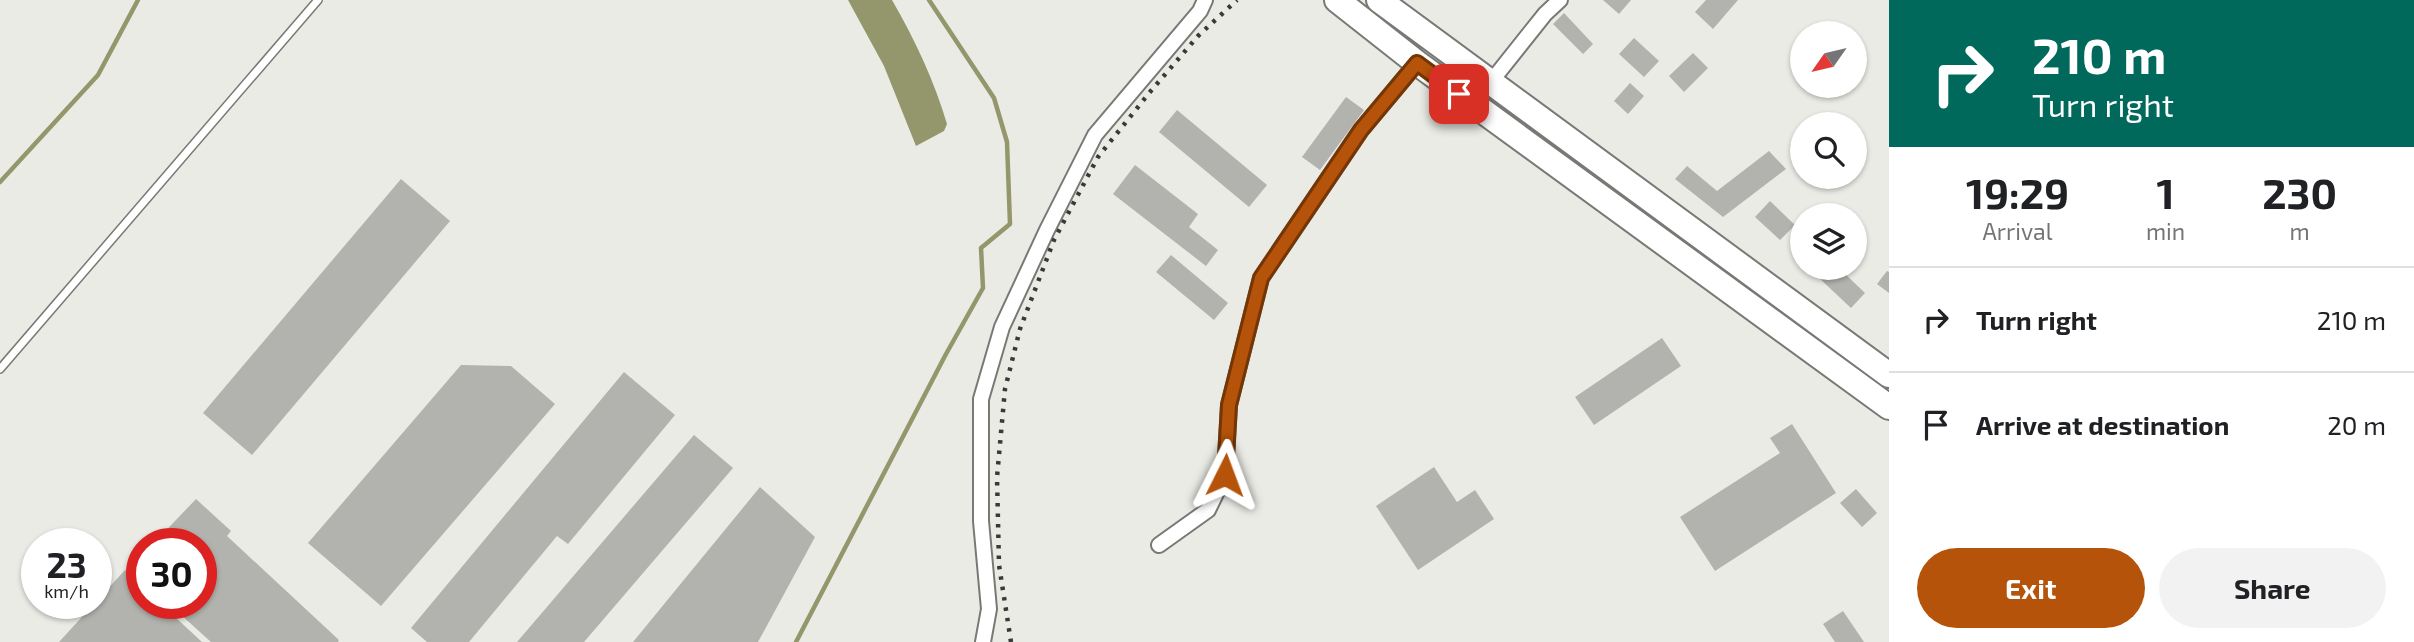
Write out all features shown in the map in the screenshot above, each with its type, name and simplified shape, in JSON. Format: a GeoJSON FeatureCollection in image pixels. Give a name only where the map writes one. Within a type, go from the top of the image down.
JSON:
{"type":"FeatureCollection","features":[{"type":"Feature","properties":{"kind":"highway"},"geometry":{"type":"LineString","coordinates":[[1337,0],[1417,63],[1889,407]]}},
{"type":"Feature","properties":{"kind":"highway"},"geometry":{"type":"LineString","coordinates":[[1379,0],[1889,375]]}},
{"type":"Feature","properties":{"kind":"highway"},"geometry":{"type":"LineString","coordinates":[[1586,186],[1600,163]]}},
{"type":"Feature","properties":{"kind":"street"},"geometry":{"type":"LineString","coordinates":[[983,642],[989,610],[981,521],[981,399],[1002,327],[1095,135],[1200,11],[1205,0]]}},
{"type":"Feature","properties":{"kind":"street"},"geometry":{"type":"LineString","coordinates":[[1490,83],[1545,14],[1560,0]]}},
{"type":"Feature","properties":{"kind":"street"},"geometry":{"type":"LineString","coordinates":[[1159,545],[1209,510],[1225,475],[1229,405],[1261,278],[1361,130],[1417,63]]}},
{"type":"Feature","properties":{"kind":"lane"},"geometry":{"type":"LineString","coordinates":[[0,369],[318,0]]}},
{"type":"Feature","properties":{"kind":"shaded area"},"geometry":{"type":"Polygon","coordinates":[[[848,0],[892,0],[930,76],[947,124],[944,131],[916,146],[884,66],[848,0]]]}},
{"type":"Feature","properties":{"kind":"building"},"geometry":{"type":"Polygon","coordinates":[[[1603,0],[1631,0],[1619,14],[1603,0]]]}},
{"type":"Feature","properties":{"kind":"building"},"geometry":{"type":"Polygon","coordinates":[[[1706,0],[1738,0],[1713,29],[1695,12],[1706,0]]]}},
{"type":"Feature","properties":{"kind":"building"},"geometry":{"type":"Polygon","coordinates":[[[1564,13],[1593,44],[1583,54],[1553,24],[1564,13]]]}},
{"type":"Feature","properties":{"kind":"building"},"geometry":{"type":"Polygon","coordinates":[[[1634,38],[1659,61],[1644,77],[1619,54],[1634,38]]]}},
{"type":"Feature","properties":{"kind":"building"},"geometry":{"type":"Polygon","coordinates":[[[1693,53],[1708,68],[1684,92],[1669,76],[1693,53]]]}},
{"type":"Feature","properties":{"kind":"building"},"geometry":{"type":"Polygon","coordinates":[[[1630,83],[1644,96],[1628,114],[1614,101],[1630,83]]]}},
{"type":"Feature","properties":{"kind":"building"},"geometry":{"type":"Polygon","coordinates":[[[1346,97],[1364,110],[1320,170],[1302,157],[1346,97]]]}},
{"type":"Feature","properties":{"kind":"building"},"geometry":{"type":"Polygon","coordinates":[[[1177,110],[1267,185],[1249,207],[1159,132],[1177,110]]]}},
{"type":"Feature","properties":{"kind":"building"},"geometry":{"type":"Polygon","coordinates":[[[1769,151],[1786,169],[1723,217],[1675,179],[1687,166],[1717,191],[1769,151]]]}},
{"type":"Feature","properties":{"kind":"building"},"geometry":{"type":"Polygon","coordinates":[[[1135,165],[1198,214],[1189,227],[1218,250],[1206,266],[1113,194],[1135,165]]]}},
{"type":"Feature","properties":{"kind":"building"},"geometry":{"type":"Polygon","coordinates":[[[401,179],[450,221],[252,455],[203,413],[401,179]]]}},
{"type":"Feature","properties":{"kind":"building"},"geometry":{"type":"Polygon","coordinates":[[[1770,201],[1790,220],[1790,230],[1780,240],[1755,217],[1770,201]]]}},
{"type":"Feature","properties":{"kind":"building"},"geometry":{"type":"Polygon","coordinates":[[[1171,255],[1228,303],[1214,320],[1156,272],[1171,255]]]}},
{"type":"Feature","properties":{"kind":"building"},"geometry":{"type":"Polygon","coordinates":[[[1887,271],[1889,272],[1889,293],[1877,284],[1887,271]]]}},
{"type":"Feature","properties":{"kind":"building"},"geometry":{"type":"Polygon","coordinates":[[[1821,280],[1851,280],[1865,293],[1851,308],[1821,280]]]}},
{"type":"Feature","properties":{"kind":"building"},"geometry":{"type":"Polygon","coordinates":[[[1662,338],[1681,366],[1594,425],[1575,397],[1662,338]]]}},
{"type":"Feature","properties":{"kind":"building"},"geometry":{"type":"Polygon","coordinates":[[[461,365],[511,366],[555,404],[381,606],[308,543],[461,365]]]}},
{"type":"Feature","properties":{"kind":"building"},"geometry":{"type":"Polygon","coordinates":[[[624,372],[675,415],[568,544],[557,536],[469,642],[427,642],[411,628],[624,372]]]}},
{"type":"Feature","properties":{"kind":"building"},"geometry":{"type":"Polygon","coordinates":[[[1792,424],[1836,493],[1715,571],[1680,517],[1780,453],[1770,438],[1792,424]]]}},
{"type":"Feature","properties":{"kind":"building"},"geometry":{"type":"Polygon","coordinates":[[[694,435],[733,468],[584,642],[517,642],[694,435]]]}},
{"type":"Feature","properties":{"kind":"building"},"geometry":{"type":"Polygon","coordinates":[[[1434,467],[1457,502],[1475,490],[1494,519],[1418,570],[1376,506],[1434,467]]]}},
{"type":"Feature","properties":{"kind":"building"},"geometry":{"type":"Polygon","coordinates":[[[760,487],[815,537],[758,642],[633,642],[760,487]]]}},
{"type":"Feature","properties":{"kind":"building"},"geometry":{"type":"Polygon","coordinates":[[[1856,489],[1877,513],[1862,527],[1840,503],[1856,489]]]}},
{"type":"Feature","properties":{"kind":"building"},"geometry":{"type":"Polygon","coordinates":[[[196,499],[231,531],[227,536],[339,640],[338,642],[211,642],[186,619],[217,619],[217,528],[168,528],[196,499]]]}},
{"type":"Feature","properties":{"kind":"building"},"geometry":{"type":"Polygon","coordinates":[[[126,571],[126,619],[177,619],[202,642],[59,642],[80,619],[112,619],[112,584],[126,571]]]}},
{"type":"Feature","properties":{"kind":"building"},"geometry":{"type":"Polygon","coordinates":[[[1843,611],[1864,642],[1835,642],[1823,624],[1843,611]]]}},
{"type":"Feature","properties":{"kind":"waterway"},"geometry":{"type":"LineString","coordinates":[[0,182],[98,75],[138,0]]}},
{"type":"Feature","properties":{"kind":"waterway"},"geometry":{"type":"LineString","coordinates":[[796,642],[983,288],[981,248],[1010,224],[1007,142],[994,98],[929,0]]}},
{"type":"Feature","properties":{"kind":"railway"},"geometry":{"type":"LineString","coordinates":[[1011,642],[999,565],[997,477],[1005,389],[1020,329],[1054,240],[1098,157],[1198,36],[1237,0]]}},
{"type":"Feature","properties":{"kind":"route"},"geometry":{"type":"LineString","coordinates":[[1225,475],[1229,405],[1261,278],[1361,130],[1417,63],[1459,94]]}}]}
